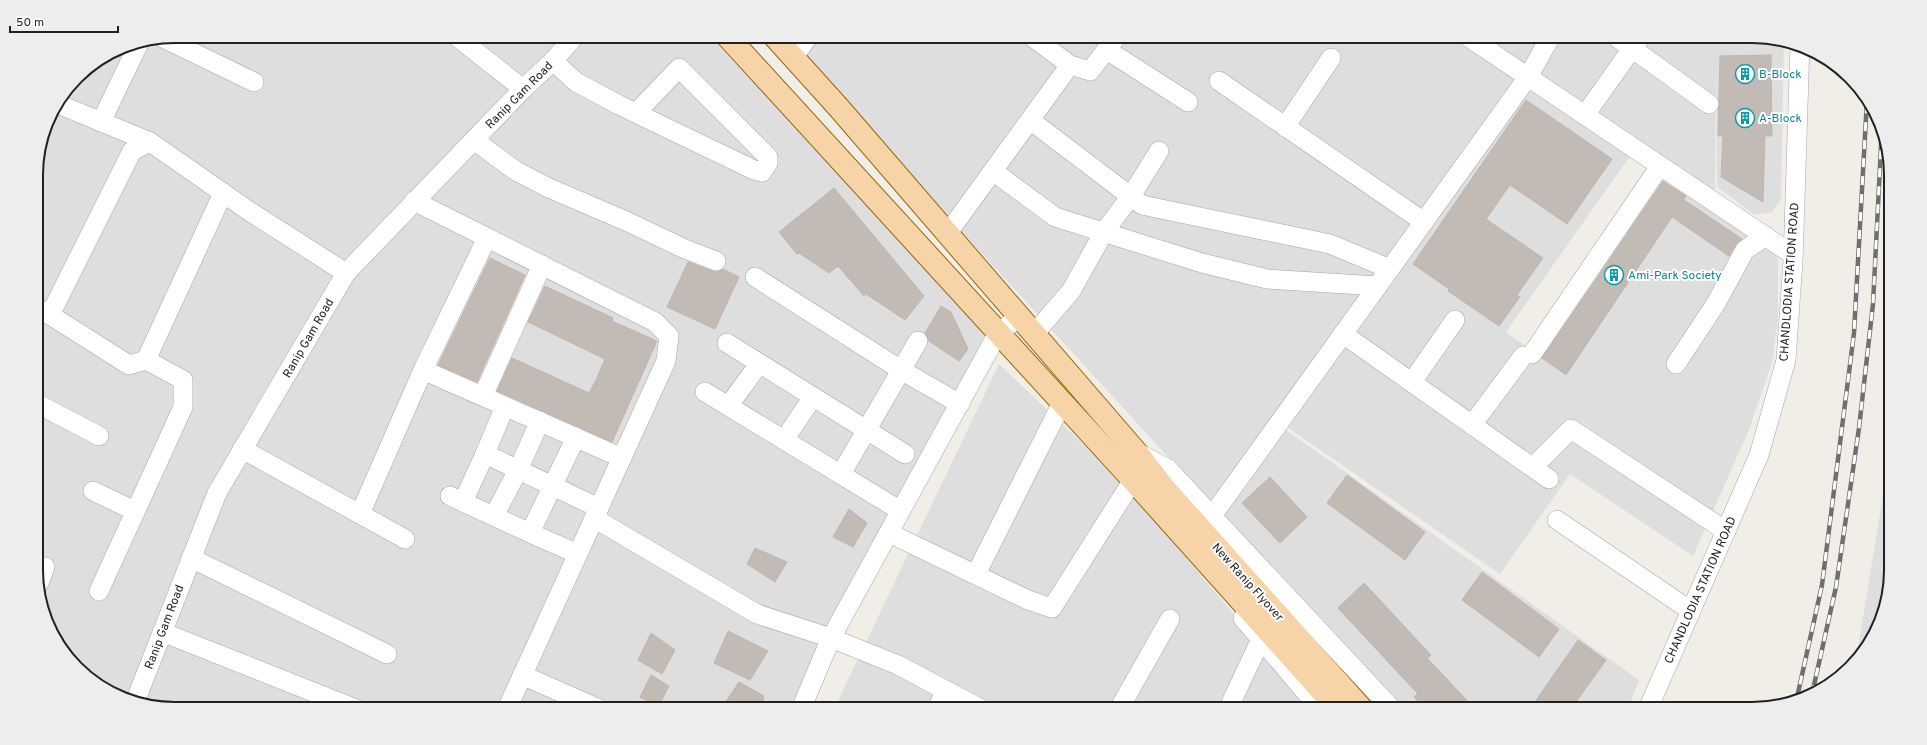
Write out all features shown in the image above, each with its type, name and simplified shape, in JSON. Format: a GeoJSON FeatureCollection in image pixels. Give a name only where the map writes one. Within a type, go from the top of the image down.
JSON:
{"type":"FeatureCollection","features":[{"type":"Feature","properties":{"kind":"main road","name":"New Ranip Flyover"},"geometry":{"type":"LineString","coordinates":[[733,43],[1133,480],[1158,495],[1355,702]]}},
{"type":"Feature","properties":{"kind":"main road","name":"New Ranip Flyover"},"geometry":{"type":"LineString","coordinates":[[780,43],[1137,452],[1158,495],[1332,702]]}},
{"type":"Feature","properties":{"kind":"street"},"geometry":{"type":"LineString","coordinates":[[173,43],[254,82]]}},
{"type":"Feature","properties":{"kind":"street"},"geometry":{"type":"LineString","coordinates":[[465,43],[523,89]]}},
{"type":"Feature","properties":{"kind":"street","name":"Ranip Gam Road"},"geometry":{"type":"LineString","coordinates":[[137,696],[217,493],[346,273],[523,89],[553,61],[568,43]]}},
{"type":"Feature","properties":{"kind":"street"},"geometry":{"type":"LineString","coordinates":[[793,58],[804,43]]}},
{"type":"Feature","properties":{"kind":"street"},"geometry":{"type":"LineString","coordinates":[[1040,43],[1070,65],[1090,71],[1112,43],[1188,102]]}},
{"type":"Feature","properties":{"kind":"street"},"geometry":{"type":"LineString","coordinates":[[1477,43],[1793,255]]}},
{"type":"Feature","properties":{"kind":"street"},"geometry":{"type":"LineString","coordinates":[[1212,516],[1528,77],[1547,43]]}},
{"type":"Feature","properties":{"kind":"street"},"geometry":{"type":"LineString","coordinates":[[1585,115],[1635,43]]}},
{"type":"Feature","properties":{"kind":"street"},"geometry":{"type":"LineString","coordinates":[[1637,43],[1709,104]]}},
{"type":"Feature","properties":{"kind":"street"},"geometry":{"type":"LineString","coordinates":[[101,122],[136,49]]}},
{"type":"Feature","properties":{"kind":"street","name":"CHANDLODIA STATION ROAD"},"geometry":{"type":"LineString","coordinates":[[1651,702],[1759,455],[1786,360],[1793,255],[1800,52]]}},
{"type":"Feature","properties":{"kind":"street"},"geometry":{"type":"LineString","coordinates":[[1285,127],[1332,58]]}},
{"type":"Feature","properties":{"kind":"street"},"geometry":{"type":"LineString","coordinates":[[553,61],[576,82],[636,113],[754,170],[762,172],[768,163],[768,157],[680,68],[636,113]]}},
{"type":"Feature","properties":{"kind":"street"},"geometry":{"type":"LineString","coordinates":[[947,234],[1070,65]]}},
{"type":"Feature","properties":{"kind":"street"},"geometry":{"type":"LineString","coordinates":[[1219,81],[1424,222]]}},
{"type":"Feature","properties":{"kind":"street"},"geometry":{"type":"LineString","coordinates":[[63,106],[150,142],[223,193],[346,273]]}},
{"type":"Feature","properties":{"kind":"street"},"geometry":{"type":"LineString","coordinates":[[1030,120],[1142,205],[1330,244],[1390,269]]}},
{"type":"Feature","properties":{"kind":"street"},"geometry":{"type":"LineString","coordinates":[[474,140],[516,171],[549,188],[626,221],[686,250],[716,261]]}},
{"type":"Feature","properties":{"kind":"street"},"geometry":{"type":"LineString","coordinates":[[99,591],[183,407],[183,380],[146,360],[129,365],[44,312],[132,151],[150,142]]}},
{"type":"Feature","properties":{"kind":"street"},"geometry":{"type":"LineString","coordinates":[[1034,334],[1071,291],[1104,232],[1132,196],[1159,152]]}},
{"type":"Feature","properties":{"kind":"street"},"geometry":{"type":"LineString","coordinates":[[1472,425],[1527,355],[1660,166]]}},
{"type":"Feature","properties":{"kind":"street"},"geometry":{"type":"LineString","coordinates":[[993,171],[1055,217],[1202,263],[1267,279],[1378,286]]}},
{"type":"Feature","properties":{"kind":"street"},"geometry":{"type":"LineString","coordinates":[[146,360],[223,193]]}},
{"type":"Feature","properties":{"kind":"street"},"geometry":{"type":"LineString","coordinates":[[414,202],[655,322],[669,336],[666,362],[510,702]]}},
{"type":"Feature","properties":{"kind":"street"},"geometry":{"type":"LineString","coordinates":[[1676,364],[1715,305],[1745,250],[1766,236]]}},
{"type":"Feature","properties":{"kind":"street"},"geometry":{"type":"LineString","coordinates":[[360,514],[423,370],[487,238]]}},
{"type":"Feature","properties":{"kind":"street"},"geometry":{"type":"LineString","coordinates":[[484,396],[542,265]]}},
{"type":"Feature","properties":{"kind":"street"},"geometry":{"type":"LineString","coordinates":[[755,277],[901,370],[960,404]]}},
{"type":"Feature","properties":{"kind":"street"},"geometry":{"type":"LineString","coordinates":[[805,702],[831,638],[998,333],[1019,317]]}},
{"type":"Feature","properties":{"kind":"street"},"geometry":{"type":"LineString","coordinates":[[1412,382],[1455,320]]}},
{"type":"Feature","properties":{"kind":"street"},"geometry":{"type":"LineString","coordinates":[[1343,334],[1549,479]]}},
{"type":"Feature","properties":{"kind":"street"},"geometry":{"type":"LineString","coordinates":[[841,474],[918,341]]}},
{"type":"Feature","properties":{"kind":"street"},"geometry":{"type":"LineString","coordinates":[[726,343],[905,454]]}},
{"type":"Feature","properties":{"kind":"street"},"geometry":{"type":"LineString","coordinates":[[729,405],[759,364]]}},
{"type":"Feature","properties":{"kind":"street"},"geometry":{"type":"LineString","coordinates":[[423,370],[622,458]]}},
{"type":"Feature","properties":{"kind":"street"},"geometry":{"type":"LineString","coordinates":[[705,392],[729,405],[901,511]]}},
{"type":"Feature","properties":{"kind":"street"},"geometry":{"type":"LineString","coordinates":[[784,440],[813,397]]}},
{"type":"Feature","properties":{"kind":"street"},"geometry":{"type":"LineString","coordinates":[[976,574],[1062,403]]}},
{"type":"Feature","properties":{"kind":"street"},"geometry":{"type":"LineString","coordinates":[[505,406],[485,454],[456,499],[578,554]]}},
{"type":"Feature","properties":{"kind":"street"},"geometry":{"type":"LineString","coordinates":[[43,407],[99,436]]}},
{"type":"Feature","properties":{"kind":"street"},"geometry":{"type":"LineString","coordinates":[[494,516],[518,470],[540,421]]}},
{"type":"Feature","properties":{"kind":"street"},"geometry":{"type":"LineString","coordinates":[[1533,467],[1571,429],[1726,531]]}},
{"type":"Feature","properties":{"kind":"street"},"geometry":{"type":"LineString","coordinates":[[530,533],[554,487],[576,437]]}},
{"type":"Feature","properties":{"kind":"street"},"geometry":{"type":"LineString","coordinates":[[242,449],[405,539]]}},
{"type":"Feature","properties":{"kind":"street"},"geometry":{"type":"LineString","coordinates":[[1137,452],[1168,469],[1385,702]]}},
{"type":"Feature","properties":{"kind":"street"},"geometry":{"type":"LineString","coordinates":[[485,454],[554,487],[757,614],[831,638],[898,665],[968,702]]}},
{"type":"Feature","properties":{"kind":"street"},"geometry":{"type":"LineString","coordinates":[[889,533],[1028,600],[1052,608],[1133,480]]}},
{"type":"Feature","properties":{"kind":"street"},"geometry":{"type":"LineString","coordinates":[[1133,480],[1144,502],[1314,702]]}},
{"type":"Feature","properties":{"kind":"street"},"geometry":{"type":"LineString","coordinates":[[93,491],[135,511]]}},
{"type":"Feature","properties":{"kind":"street"},"geometry":{"type":"LineString","coordinates":[[1557,520],[1691,611]]}},
{"type":"Feature","properties":{"kind":"street"},"geometry":{"type":"LineString","coordinates":[[192,558],[387,654]]}},
{"type":"Feature","properties":{"kind":"street"},"geometry":{"type":"LineString","coordinates":[[1123,702],[1170,619]]}},
{"type":"Feature","properties":{"kind":"street"},"geometry":{"type":"LineString","coordinates":[[162,632],[338,702]]}},
{"type":"Feature","properties":{"kind":"street"},"geometry":{"type":"LineString","coordinates":[[1231,702],[1261,639]]}},
{"type":"Feature","properties":{"kind":"street"},"geometry":{"type":"LineString","coordinates":[[522,674],[584,702]]}},
{"type":"Feature","properties":{"kind":"street"},"geometry":{"type":"LineString","coordinates":[[940,702],[946,690]]}},
{"type":"Feature","properties":{"kind":"shaded area"},"geometry":{"type":"Polygon","coordinates":[[[561,43],[345,264],[64,104],[76,88],[102,65],[132,50],[158,44],[561,43]]]}},
{"type":"Feature","properties":{"kind":"shaded area"},"geometry":{"type":"Polygon","coordinates":[[[569,43],[720,43],[986,334],[827,626],[795,702],[166,702],[141,697],[223,494],[352,277],[569,43]]]}},
{"type":"Feature","properties":{"kind":"shaded area"},"geometry":{"type":"Polygon","coordinates":[[[789,43],[1465,43],[1518,81],[1212,505],[789,43]]]}},
{"type":"Feature","properties":{"kind":"shaded area"},"geometry":{"type":"Polygon","coordinates":[[[1496,43],[1761,43],[1784,47],[1781,199],[1772,212],[1755,215],[1717,187],[1716,77],[1715,197],[1496,43]]]}},
{"type":"Feature","properties":{"kind":"shaded area"},"geometry":{"type":"Polygon","coordinates":[[[1527,88],[1630,156],[1506,332],[1565,375],[1688,194],[1775,252],[1778,260],[1778,319],[1772,363],[1748,432],[1693,556],[1570,474],[1500,574],[1287,427],[1527,88]]]}},
{"type":"Feature","properties":{"kind":"shaded area"},"geometry":{"type":"Polygon","coordinates":[[[59,112],[150,148],[340,274],[212,492],[130,694],[102,680],[76,657],[65,643],[50,613],[43,579],[43,166],[47,141],[53,124],[59,112]]]}},
{"type":"Feature","properties":{"kind":"shaded area"},"geometry":{"type":"Polygon","coordinates":[[[999,364],[1121,480],[1307,702],[837,702],[999,364]]]}},
{"type":"Feature","properties":{"kind":"shaded area"},"geometry":{"type":"Polygon","coordinates":[[[1286,430],[1639,680],[1631,702],[1394,702],[1220,513],[1286,430]]]}},
{"type":"Feature","properties":{"kind":"shaded area"},"geometry":{"type":"Polygon","coordinates":[[[1884,489],[1883,587],[1877,613],[1858,649],[1884,489]]]}},
{"type":"Feature","properties":{"kind":"building"},"geometry":{"type":"Polygon","coordinates":[[[1771,55],[1772,136],[1765,136],[1763,202],[1721,177],[1723,136],[1718,136],[1720,56],[1771,55]]]}},
{"type":"Feature","properties":{"kind":"building"},"geometry":{"type":"Polygon","coordinates":[[[1526,100],[1612,159],[1567,224],[1510,185],[1486,219],[1543,258],[1517,295],[1520,297],[1499,326],[1448,291],[1449,289],[1413,264],[1526,100]]]}},
{"type":"Feature","properties":{"kind":"building","name":"Ami-Park Society"},"geometry":{"type":"Polygon","coordinates":[[[1663,181],[1686,196],[1684,200],[1742,239],[1736,244],[1729,256],[1672,217],[1566,375],[1542,358],[1663,181]]]}},
{"type":"Feature","properties":{"kind":"building"},"geometry":{"type":"Polygon","coordinates":[[[834,188],[924,296],[905,320],[866,294],[864,296],[838,266],[829,273],[799,253],[797,254],[779,232],[834,188]]]}},
{"type":"Feature","properties":{"kind":"building"},"geometry":{"type":"Polygon","coordinates":[[[490,258],[525,275],[477,382],[438,365],[490,258]]]}},
{"type":"Feature","properties":{"kind":"building"},"geometry":{"type":"Polygon","coordinates":[[[688,262],[712,271],[718,272],[723,269],[739,277],[715,329],[667,307],[688,262]]]}},
{"type":"Feature","properties":{"kind":"building"},"geometry":{"type":"Polygon","coordinates":[[[545,286],[613,318],[612,321],[657,341],[612,442],[497,391],[512,358],[589,393],[596,380],[605,359],[528,322],[545,286]]]}},
{"type":"Feature","properties":{"kind":"building"},"geometry":{"type":"Polygon","coordinates":[[[941,306],[951,312],[968,349],[959,361],[929,341],[925,333],[941,306]]]}},
{"type":"Feature","properties":{"kind":"building"},"geometry":{"type":"Polygon","coordinates":[[[1347,475],[1425,532],[1405,560],[1327,503],[1347,475]]]}},
{"type":"Feature","properties":{"kind":"building"},"geometry":{"type":"Polygon","coordinates":[[[1270,477],[1307,517],[1280,543],[1242,503],[1270,477]]]}},
{"type":"Feature","properties":{"kind":"building"},"geometry":{"type":"Polygon","coordinates":[[[849,509],[867,523],[853,547],[833,537],[849,509]]]}},
{"type":"Feature","properties":{"kind":"building"},"geometry":{"type":"Polygon","coordinates":[[[755,548],[787,562],[775,582],[747,564],[755,548]]]}},
{"type":"Feature","properties":{"kind":"building"},"geometry":{"type":"Polygon","coordinates":[[[1482,572],[1559,629],[1539,657],[1462,600],[1482,572]]]}},
{"type":"Feature","properties":{"kind":"building"},"geometry":{"type":"Polygon","coordinates":[[[1364,583],[1431,655],[1427,658],[1468,702],[1419,702],[1414,697],[1418,694],[1338,608],[1364,583]]]}},
{"type":"Feature","properties":{"kind":"building"},"geometry":{"type":"Polygon","coordinates":[[[728,631],[768,651],[750,680],[714,663],[728,631]]]}},
{"type":"Feature","properties":{"kind":"building"},"geometry":{"type":"Polygon","coordinates":[[[651,633],[675,650],[662,674],[638,660],[651,633]]]}},
{"type":"Feature","properties":{"kind":"building"},"geometry":{"type":"Polygon","coordinates":[[[1578,640],[1606,660],[1576,702],[1535,702],[1578,640]]]}},
{"type":"Feature","properties":{"kind":"building"},"geometry":{"type":"Polygon","coordinates":[[[651,675],[669,686],[661,702],[649,702],[640,697],[651,675]]]}},
{"type":"Feature","properties":{"kind":"building"},"geometry":{"type":"Polygon","coordinates":[[[739,682],[764,696],[764,702],[726,702],[739,682]]]}},
{"type":"Feature","properties":{"kind":"railway"},"geometry":{"type":"LineString","coordinates":[[1798,694],[1822,585],[1854,333],[1866,110]]}},
{"type":"Feature","properties":{"kind":"railway"},"geometry":{"type":"LineString","coordinates":[[1814,686],[1836,587],[1859,428],[1873,304],[1881,147]]}},
{"type":"Feature","properties":{"kind":"place","name":"B-Block"},"geometry":{"type":"Point","coordinates":[1745,74]}},
{"type":"Feature","properties":{"kind":"place","name":"A-Block"},"geometry":{"type":"Point","coordinates":[1745,118]}},
{"type":"Feature","properties":{"kind":"place","name":"Ami-Park Society"},"geometry":{"type":"Point","coordinates":[1614,275]}}]}
